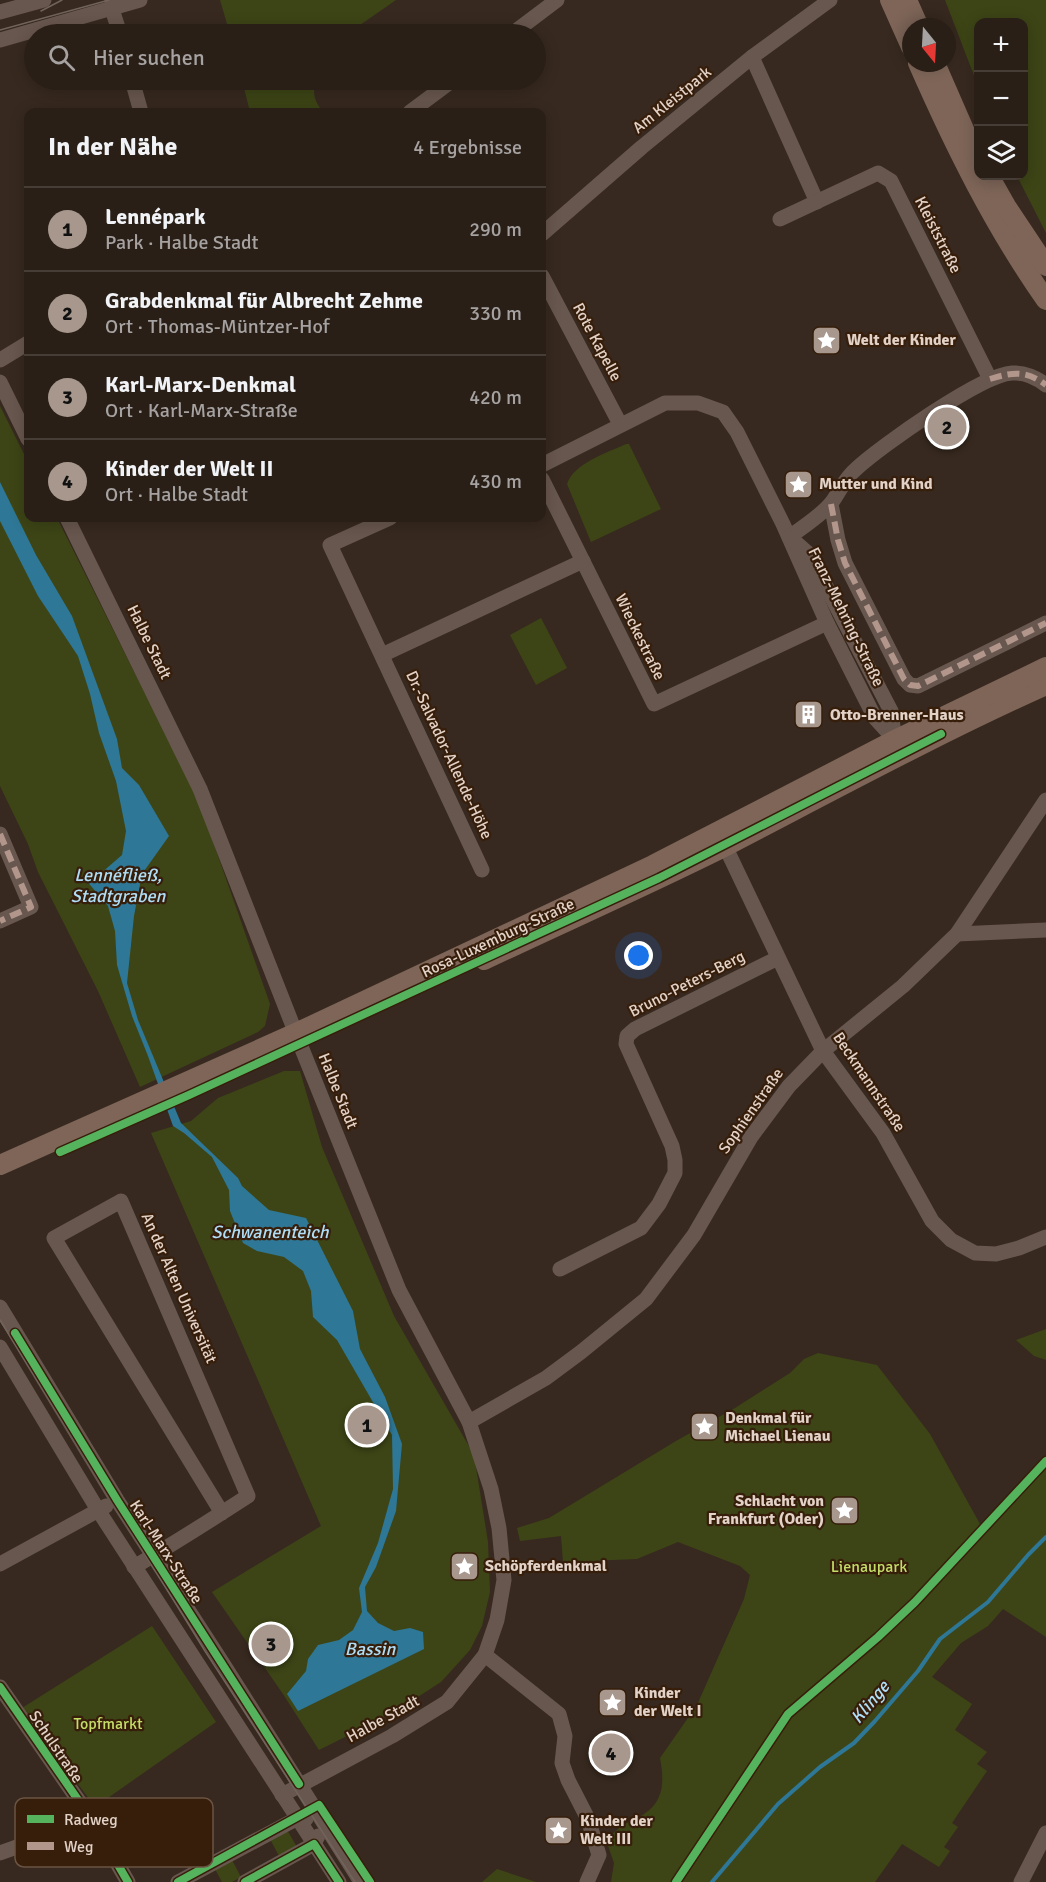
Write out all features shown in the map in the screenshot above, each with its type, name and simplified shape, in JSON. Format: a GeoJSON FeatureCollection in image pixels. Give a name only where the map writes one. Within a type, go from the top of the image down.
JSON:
{"type":"FeatureCollection","features":[{"type":"Feature","properties":{"kind":"main road"},"geometry":{"type":"LineString","coordinates":[[890,0],[902,27]]}},
{"type":"Feature","properties":{"kind":"main road"},"geometry":{"type":"LineString","coordinates":[[907,0],[915,18]]}},
{"type":"Feature","properties":{"kind":"main road"},"geometry":{"type":"LineString","coordinates":[[922,72],[954,145],[993,216],[1046,300]]}},
{"type":"Feature","properties":{"kind":"main road"},"geometry":{"type":"LineString","coordinates":[[939,72],[974,149]]}},
{"type":"Feature","properties":{"kind":"main road"},"geometry":{"type":"LineString","coordinates":[[991,180],[1046,266]]}},
{"type":"Feature","properties":{"kind":"main road","name":"Rosa-Luxemburg-Straße"},"geometry":{"type":"LineString","coordinates":[[0,1178],[298,1038],[653,865],[726,837],[1046,667]]}},
{"type":"Feature","properties":{"kind":"main road","name":"Rosa-Luxemburg-Straße"},"geometry":{"type":"LineString","coordinates":[[898,747],[1046,685]]}},
{"type":"Feature","properties":{"kind":"main road","name":"Rosa-Luxemburg-Straße"},"geometry":{"type":"LineString","coordinates":[[0,1165],[152,1105]]}},
{"type":"Feature","properties":{"kind":"street"},"geometry":{"type":"LineString","coordinates":[[0,12],[44,0]]}},
{"type":"Feature","properties":{"kind":"street"},"geometry":{"type":"LineString","coordinates":[[48,24],[110,3],[140,0]]}},
{"type":"Feature","properties":{"kind":"street"},"geometry":{"type":"LineString","coordinates":[[525,24],[557,0]]}},
{"type":"Feature","properties":{"kind":"street","name":"Am Kleistpark"},"geometry":{"type":"LineString","coordinates":[[546,231],[642,147],[752,57],[830,0]]}},
{"type":"Feature","properties":{"kind":"street"},"geometry":{"type":"LineString","coordinates":[[110,3],[117,24]]}},
{"type":"Feature","properties":{"kind":"street"},"geometry":{"type":"LineString","coordinates":[[0,40],[24,32]]}},
{"type":"Feature","properties":{"kind":"street"},"geometry":{"type":"LineString","coordinates":[[752,57],[816,202]]}},
{"type":"Feature","properties":{"kind":"street"},"geometry":{"type":"LineString","coordinates":[[135,90],[140,108]]}},
{"type":"Feature","properties":{"kind":"street"},"geometry":{"type":"LineString","coordinates":[[415,108],[440,90]]}},
{"type":"Feature","properties":{"kind":"street","name":"Kleiststraße"},"geometry":{"type":"LineString","coordinates":[[780,219],[878,173],[891,181],[990,379]]}},
{"type":"Feature","properties":{"kind":"street","name":"Rote Kapelle"},"geometry":{"type":"LineString","coordinates":[[546,284],[620,424]]}},
{"type":"Feature","properties":{"kind":"street"},"geometry":{"type":"LineString","coordinates":[[0,360],[24,345]]}},
{"type":"Feature","properties":{"kind":"street"},"geometry":{"type":"LineString","coordinates":[[789,537],[831,504],[844,482],[855,470],[891,440],[990,379],[1010,373],[1020,373],[1046,385]]}},
{"type":"Feature","properties":{"kind":"street"},"geometry":{"type":"LineString","coordinates":[[0,382],[24,432]]}},
{"type":"Feature","properties":{"kind":"street","name":"Franz-Mehring-Straße"},"geometry":{"type":"LineString","coordinates":[[546,463],[665,403],[698,403],[723,412],[737,432],[789,537],[827,623],[875,718],[898,747]]}},
{"type":"Feature","properties":{"kind":"street","name":"Wieckestraße"},"geometry":{"type":"LineString","coordinates":[[546,487],[654,704],[827,623]]}},
{"type":"Feature","properties":{"kind":"street"},"geometry":{"type":"LineString","coordinates":[[831,504],[845,563],[904,680],[910,686],[918,686],[1046,622]]}},
{"type":"Feature","properties":{"kind":"street","name":"Halbe Stadt"},"geometry":{"type":"LineString","coordinates":[[69,522],[200,789],[399,1290],[469,1422],[491,1489],[499,1527],[504,1580],[498,1620],[485,1655],[447,1702],[392,1736],[282,1795]]}},
{"type":"Feature","properties":{"kind":"street","name":"Dr.-Salvador-Allende-Höhe"},"geometry":{"type":"LineString","coordinates":[[381,522],[330,545],[482,870]]}},
{"type":"Feature","properties":{"kind":"street","name":"Franz-Mehring-Straße"},"geometry":{"type":"LineString","coordinates":[[789,537],[809,554],[891,711],[898,747]]}},
{"type":"Feature","properties":{"kind":"street"},"geometry":{"type":"LineString","coordinates":[[382,655],[583,561]]}},
{"type":"Feature","properties":{"kind":"street","name":"Sophienstraße"},"geometry":{"type":"LineString","coordinates":[[469,1422],[546,1378],[646,1299],[694,1235],[751,1137],[795,1078],[823,1051],[903,986],[957,934],[1046,800]]}},
{"type":"Feature","properties":{"kind":"street"},"geometry":{"type":"LineString","coordinates":[[0,834],[32,907],[0,921]]}},
{"type":"Feature","properties":{"kind":"street","name":"Beckmannstraße"},"geometry":{"type":"LineString","coordinates":[[726,837],[778,958],[823,1051],[883,1133],[932,1221],[951,1240],[975,1253],[996,1254],[1046,1237]]}},
{"type":"Feature","properties":{"kind":"street"},"geometry":{"type":"LineString","coordinates":[[957,934],[1046,930]]}},
{"type":"Feature","properties":{"kind":"street","name":"Bruno-Peters-Berg"},"geometry":{"type":"LineString","coordinates":[[560,1269],[641,1228],[659,1204],[675,1173],[672,1146],[626,1044],[627,1036],[635,1029],[778,958]]}},
{"type":"Feature","properties":{"kind":"street","name":"An der Alten Universität"},"geometry":{"type":"LineString","coordinates":[[134,1567],[153,1556],[222,1513],[248,1496],[122,1201],[54,1238],[222,1513]]}},
{"type":"Feature","properties":{"kind":"street","name":"Karl-Marx-Straße"},"geometry":{"type":"LineString","coordinates":[[0,1307],[117,1500],[361,1882]]}},
{"type":"Feature","properties":{"kind":"street"},"geometry":{"type":"LineString","coordinates":[[0,1347],[134,1567],[339,1882]]}},
{"type":"Feature","properties":{"kind":"street"},"geometry":{"type":"LineString","coordinates":[[0,1564],[117,1500]]}},
{"type":"Feature","properties":{"kind":"street"},"geometry":{"type":"LineString","coordinates":[[485,1655],[559,1714],[565,1736],[562,1763],[588,1819],[599,1855],[587,1882]]}},
{"type":"Feature","properties":{"kind":"street","name":"Schulstraße"},"geometry":{"type":"LineString","coordinates":[[0,1688],[77,1798]]}},
{"type":"Feature","properties":{"kind":"street"},"geometry":{"type":"LineString","coordinates":[[213,1863],[296,1819],[322,1822],[314,1844],[245,1882]]}},
{"type":"Feature","properties":{"kind":"street"},"geometry":{"type":"LineString","coordinates":[[1021,1882],[1046,1833]]}},
{"type":"Feature","properties":{"kind":"street"},"geometry":{"type":"LineString","coordinates":[[0,1853],[15,1848]]}},
{"type":"Feature","properties":{"kind":"street","name":"Schulstraße"},"geometry":{"type":"LineString","coordinates":[[119,1867],[128,1882]]}},
{"type":"Feature","properties":{"kind":"street"},"geometry":{"type":"LineString","coordinates":[[178,1882],[206,1867]]}},
{"type":"Feature","properties":{"kind":"green space"},"geometry":{"type":"Polygon","coordinates":[[[220,0],[396,0],[361,24],[227,24],[220,0]]]}},
{"type":"Feature","properties":{"kind":"green space"},"geometry":{"type":"Polygon","coordinates":[[[945,0],[1046,0],[1046,233],[1019,180],[1028,180],[1028,18],[974,18],[974,76],[956,29],[956,18],[952,18],[945,0]]]}},
{"type":"Feature","properties":{"kind":"green space"},"geometry":{"type":"Polygon","coordinates":[[[244,90],[314,90],[320,108],[249,108],[244,90]]]}},
{"type":"Feature","properties":{"kind":"green space"},"geometry":{"type":"Polygon","coordinates":[[[0,406],[24,454],[24,522],[59,522],[198,799],[270,1004],[265,1026],[258,1032],[140,1087],[98,991],[38,872],[28,844],[0,786],[0,406]]]}},
{"type":"Feature","properties":{"kind":"green space"},"geometry":{"type":"Polygon","coordinates":[[[629,444],[661,509],[591,542],[567,484],[576,470],[584,464],[629,444]]]}},
{"type":"Feature","properties":{"kind":"green space"},"geometry":{"type":"Polygon","coordinates":[[[541,618],[567,668],[536,685],[510,635],[541,618]]]}},
{"type":"Feature","properties":{"kind":"green space"},"geometry":{"type":"Polygon","coordinates":[[[284,1071],[300,1071],[322,1147],[394,1316],[474,1455],[488,1542],[490,1592],[482,1626],[470,1650],[441,1682],[393,1713],[319,1750],[212,1592],[321,1526],[151,1133],[191,1121],[218,1098],[284,1071]]]}},
{"type":"Feature","properties":{"kind":"green space"},"geometry":{"type":"Polygon","coordinates":[[[1046,1329],[1046,1360],[1034,1356],[1016,1340],[1046,1329]]]}},
{"type":"Feature","properties":{"kind":"green space","name":"Lienaupark"},"geometry":{"type":"Polygon","coordinates":[[[818,1353],[877,1365],[930,1434],[985,1533],[1046,1469],[1046,1637],[1003,1609],[988,1626],[961,1643],[932,1677],[972,1704],[955,1730],[987,1752],[977,1764],[987,1771],[952,1823],[958,1827],[944,1847],[950,1851],[939,1867],[902,1844],[875,1882],[611,1882],[614,1863],[607,1843],[619,1828],[644,1814],[656,1803],[662,1782],[660,1758],[697,1705],[744,1599],[750,1575],[740,1566],[678,1542],[637,1559],[563,1562],[561,1536],[520,1541],[517,1528],[549,1518],[735,1408],[790,1373],[804,1359],[818,1353]]]}},
{"type":"Feature","properties":{"kind":"green space","name":"Topfmarkt"},"geometry":{"type":"Polygon","coordinates":[[[152,1626],[216,1722],[108,1798],[88,1798],[22,1708],[152,1626]]]}},
{"type":"Feature","properties":{"kind":"green space"},"geometry":{"type":"Polygon","coordinates":[[[287,1830],[297,1847],[279,1856],[270,1839],[287,1830]]]}},
{"type":"Feature","properties":{"kind":"green space"},"geometry":{"type":"Polygon","coordinates":[[[232,1860],[241,1877],[232,1882],[222,1882],[215,1869],[232,1860]]]}},
{"type":"Feature","properties":{"kind":"green space"},"geometry":{"type":"Polygon","coordinates":[[[497,1869],[536,1882],[482,1882],[497,1869]]]}},
{"type":"Feature","properties":{"kind":"water","name":"Lennéfließ, Stadtgraben"},"geometry":{"type":"Polygon","coordinates":[[[0,482],[36,555],[72,616],[117,739],[122,768],[139,785],[169,836],[142,874],[134,916],[127,983],[138,1020],[181,1123],[238,1178],[242,1186],[269,1210],[306,1218],[353,1311],[360,1349],[385,1397],[402,1444],[396,1511],[376,1567],[365,1587],[367,1611],[378,1623],[394,1631],[410,1628],[423,1632],[424,1649],[298,1711],[287,1694],[306,1671],[308,1659],[318,1645],[339,1640],[353,1630],[362,1612],[359,1588],[378,1543],[393,1489],[392,1435],[337,1340],[313,1317],[311,1291],[303,1271],[284,1257],[257,1251],[243,1243],[230,1211],[229,1190],[212,1157],[173,1126],[132,1016],[117,965],[115,931],[108,906],[85,879],[100,874],[122,855],[126,831],[116,781],[99,733],[78,656],[38,596],[0,521],[0,482]]]}},
{"type":"Feature","properties":{"kind":"waterway","name":"Klinge"},"geometry":{"type":"LineString","coordinates":[[712,1882],[778,1804],[820,1767],[854,1743],[918,1671],[940,1639],[988,1602],[1046,1537]]}},
{"type":"Feature","properties":{"kind":"tram line"},"geometry":{"type":"LineString","coordinates":[[41,11],[62,0]]}},
{"type":"Feature","properties":{"kind":"tram line"},"geometry":{"type":"LineString","coordinates":[[0,30],[109,0]]}},
{"type":"Feature","properties":{"kind":"tram line"},"geometry":{"type":"LineString","coordinates":[[0,1320],[205,1651],[355,1882]]}},
{"type":"Feature","properties":{"kind":"marked path"},"geometry":{"type":"LineString","coordinates":[[990,379],[1019,374],[1032,377],[1046,385]]}},
{"type":"Feature","properties":{"kind":"marked path"},"geometry":{"type":"LineString","coordinates":[[831,504],[845,563],[904,679],[910,685],[918,686],[1046,623]]}},
{"type":"Feature","properties":{"kind":"marked path"},"geometry":{"type":"LineString","coordinates":[[0,834],[31,907],[0,921]]}},
{"type":"Feature","properties":{"kind":"cycle path"},"geometry":{"type":"LineString","coordinates":[[60,1152],[189,1095],[659,878],[941,734]]}},
{"type":"Feature","properties":{"kind":"cycle path"},"geometry":{"type":"LineString","coordinates":[[15,1333],[117,1500],[299,1784]]}},
{"type":"Feature","properties":{"kind":"cycle path"},"geometry":{"type":"LineString","coordinates":[[676,1882],[788,1714],[915,1602],[1046,1461]]}},
{"type":"Feature","properties":{"kind":"cycle path"},"geometry":{"type":"LineString","coordinates":[[0,1687],[77,1798]]}},
{"type":"Feature","properties":{"kind":"cycle path"},"geometry":{"type":"LineString","coordinates":[[213,1863],[319,1805],[370,1882]]}},
{"type":"Feature","properties":{"kind":"cycle path"},"geometry":{"type":"LineString","coordinates":[[245,1882],[314,1844],[339,1882]]}},
{"type":"Feature","properties":{"kind":"cycle path"},"geometry":{"type":"LineString","coordinates":[[119,1867],[128,1882]]}},
{"type":"Feature","properties":{"kind":"cycle path"},"geometry":{"type":"LineString","coordinates":[[178,1882],[205,1867]]}},
{"type":"Feature","properties":{"kind":"place","name":"Welt der Kinder"},"geometry":{"type":"Point","coordinates":[826,340]}},
{"type":"Feature","properties":{"kind":"place","name":"Grabdenkmal für Albrecht Zehme"},"geometry":{"type":"Point","coordinates":[947,427]}},
{"type":"Feature","properties":{"kind":"place","name":"Mutter und Kind"},"geometry":{"type":"Point","coordinates":[798,484]}},
{"type":"Feature","properties":{"kind":"place","name":"Otto-Brenner-Haus"},"geometry":{"type":"Point","coordinates":[809,715]}},
{"type":"Feature","properties":{"kind":"place","name":"Lennépark"},"geometry":{"type":"Point","coordinates":[367,1425]}},
{"type":"Feature","properties":{"kind":"place","name":"Denkmal für Michael Lienau"},"geometry":{"type":"Point","coordinates":[704,1427]}},
{"type":"Feature","properties":{"kind":"place","name":"Schlacht von Frankfurt (Oder)"},"geometry":{"type":"Point","coordinates":[845,1510]}},
{"type":"Feature","properties":{"kind":"place","name":"Schöpferdenkmal"},"geometry":{"type":"Point","coordinates":[464,1566]}},
{"type":"Feature","properties":{"kind":"place","name":"Karl-Marx-Denkmal"},"geometry":{"type":"Point","coordinates":[271,1644]}},
{"type":"Feature","properties":{"kind":"place","name":"Kinder der Welt I"},"geometry":{"type":"Point","coordinates":[613,1702]}},
{"type":"Feature","properties":{"kind":"place","name":"Kinder der Welt II"},"geometry":{"type":"Point","coordinates":[611,1753]}},
{"type":"Feature","properties":{"kind":"place","name":"Kinder der Welt III"},"geometry":{"type":"Point","coordinates":[559,1830]}},
{"type":"Feature","properties":{"kind":"water label","name":"Schwanenteich"},"geometry":{"type":"Point","coordinates":[270,1232]}},
{"type":"Feature","properties":{"kind":"water label","name":"Bassin"},"geometry":{"type":"Point","coordinates":[370,1649]}}]}
